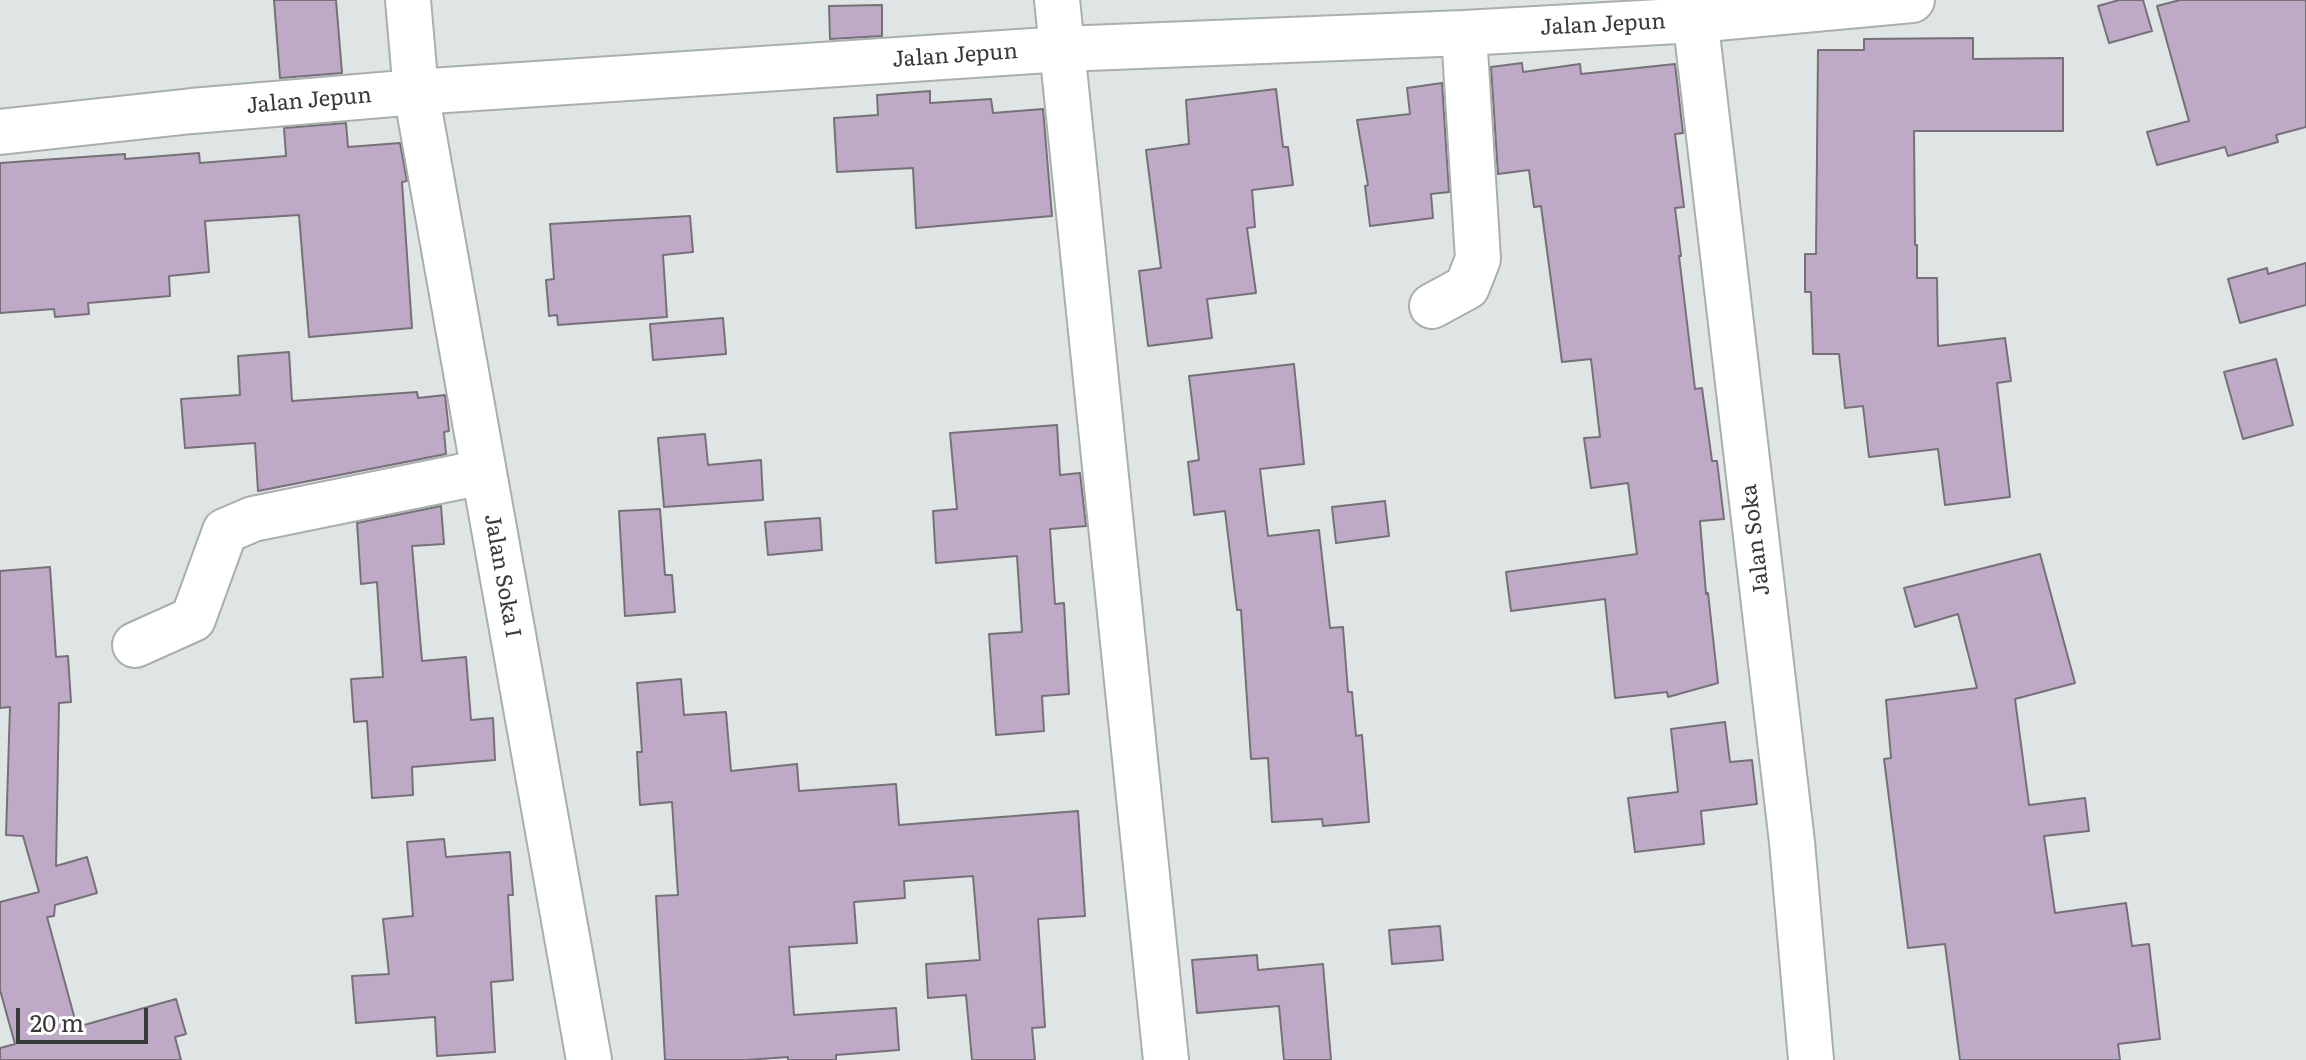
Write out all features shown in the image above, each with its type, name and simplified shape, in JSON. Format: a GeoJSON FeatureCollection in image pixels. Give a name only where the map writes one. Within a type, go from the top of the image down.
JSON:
{"type":"FeatureCollection","features":[{"type":"Feature","properties":{"kind":"street","name":"Jalan Soka I"},"geometry":{"type":"LineString","coordinates":[[408,0],[416,92],[589,1060]]}},
{"type":"Feature","properties":{"kind":"street"},"geometry":{"type":"LineString","coordinates":[[1057,0],[1166,1060]]}},
{"type":"Feature","properties":{"kind":"street","name":"Jalan Jepun"},"geometry":{"type":"LineString","coordinates":[[0,132],[192,111],[416,92],[1063,49],[1464,33],[1694,10],[1912,0]]}},
{"type":"Feature","properties":{"kind":"street","name":"Jalan Soka"},"geometry":{"type":"LineString","coordinates":[[1694,10],[1792,842],[1811,1060]]}},
{"type":"Feature","properties":{"kind":"street"},"geometry":{"type":"LineString","coordinates":[[1432,306],[1467,287],[1478,259],[1464,33]]}},
{"type":"Feature","properties":{"kind":"street"},"geometry":{"type":"LineString","coordinates":[[135,645],[193,619],[225,531],[253,519],[483,472]]}},
{"type":"Feature","properties":{"kind":"building"},"geometry":{"type":"Polygon","coordinates":[[[274,0],[336,0],[342,73],[280,78],[274,0]]]}},
{"type":"Feature","properties":{"kind":"building"},"geometry":{"type":"Polygon","coordinates":[[[2119,0],[2143,0],[2152,31],[2109,43],[2098,6],[2119,0]]]}},
{"type":"Feature","properties":{"kind":"building"},"geometry":{"type":"Polygon","coordinates":[[[2180,0],[2306,0],[2306,127],[2276,135],[2278,142],[2228,156],[2225,147],[2157,165],[2147,132],[2189,121],[2157,6],[2180,0]]]}},
{"type":"Feature","properties":{"kind":"building"},"geometry":{"type":"Polygon","coordinates":[[[882,5],[882,36],[830,39],[829,6],[882,5]]]}},
{"type":"Feature","properties":{"kind":"building"},"geometry":{"type":"Polygon","coordinates":[[[1973,38],[1973,59],[2063,58],[2063,131],[1914,131],[1917,278],[1937,278],[1938,346],[2005,338],[2011,381],[1997,383],[2010,497],[1945,505],[1938,449],[1869,457],[1863,406],[1845,408],[1839,354],[1813,354],[1811,292],[1805,292],[1805,254],[1816,254],[1818,50],[1864,50],[1864,39],[1973,38]]]}},
{"type":"Feature","properties":{"kind":"building"},"geometry":{"type":"Polygon","coordinates":[[[1522,63],[1523,72],[1580,64],[1581,74],[1675,64],[1683,133],[1675,134],[1684,207],[1675,208],[1679,256],[1695,389],[1702,388],[1712,461],[1717,461],[1724,519],[1700,521],[1718,683],[1668,697],[1667,692],[1615,698],[1605,599],[1511,611],[1506,572],[1637,554],[1628,483],[1591,488],[1584,438],[1600,437],[1591,359],[1562,362],[1541,206],[1534,207],[1529,170],[1498,174],[1491,67],[1522,63]]]}},
{"type":"Feature","properties":{"kind":"building"},"geometry":{"type":"Polygon","coordinates":[[[1442,83],[1449,192],[1431,194],[1433,218],[1370,226],[1365,186],[1368,185],[1357,120],[1410,114],[1407,88],[1442,83]]]}},
{"type":"Feature","properties":{"kind":"building"},"geometry":{"type":"Polygon","coordinates":[[[1276,89],[1283,147],[1288,147],[1293,185],[1252,190],[1255,227],[1247,228],[1256,293],[1207,299],[1212,338],[1148,346],[1139,271],[1161,268],[1146,150],[1189,144],[1186,100],[1276,89]]]}},
{"type":"Feature","properties":{"kind":"building"},"geometry":{"type":"Polygon","coordinates":[[[930,91],[930,103],[991,99],[993,113],[1043,109],[1052,216],[916,228],[913,168],[837,172],[834,118],[878,115],[877,95],[930,91]]]}},
{"type":"Feature","properties":{"kind":"building"},"geometry":{"type":"Polygon","coordinates":[[[346,123],[348,147],[400,143],[407,181],[402,182],[412,328],[309,337],[299,215],[205,221],[209,272],[169,276],[170,296],[88,303],[89,314],[55,317],[54,309],[0,313],[0,163],[125,154],[125,159],[199,153],[200,163],[286,156],[284,128],[346,123]]]}},
{"type":"Feature","properties":{"kind":"building"},"geometry":{"type":"Polygon","coordinates":[[[690,216],[693,252],[663,255],[667,317],[558,325],[557,315],[549,316],[546,280],[554,279],[550,224],[690,216]]]}},
{"type":"Feature","properties":{"kind":"building"},"geometry":{"type":"Polygon","coordinates":[[[2306,263],[2306,305],[2240,323],[2228,279],[2267,268],[2268,274],[2306,263]]]}},
{"type":"Feature","properties":{"kind":"building"},"geometry":{"type":"Polygon","coordinates":[[[723,318],[726,354],[653,360],[650,324],[723,318]]]}},
{"type":"Feature","properties":{"kind":"building"},"geometry":{"type":"Polygon","coordinates":[[[289,352],[292,401],[417,392],[418,398],[445,395],[449,431],[444,432],[446,454],[258,491],[255,443],[185,448],[181,399],[240,395],[238,356],[289,352]]]}},
{"type":"Feature","properties":{"kind":"building"},"geometry":{"type":"Polygon","coordinates":[[[2276,359],[2293,425],[2243,439],[2224,372],[2276,359]]]}},
{"type":"Feature","properties":{"kind":"building"},"geometry":{"type":"Polygon","coordinates":[[[1294,364],[1304,464],[1260,469],[1268,536],[1319,530],[1330,628],[1343,627],[1348,692],[1352,692],[1356,736],[1362,735],[1369,822],[1323,826],[1322,819],[1272,822],[1268,758],[1251,759],[1241,610],[1237,610],[1225,511],[1194,515],[1188,462],[1199,460],[1189,376],[1294,364]]]}},
{"type":"Feature","properties":{"kind":"building"},"geometry":{"type":"Polygon","coordinates":[[[1057,425],[1060,475],[1080,473],[1086,526],[1050,529],[1055,604],[1064,603],[1069,694],[1042,696],[1044,731],[996,735],[989,634],[1022,632],[1017,556],[936,563],[933,511],[957,509],[950,433],[1057,425]]]}},
{"type":"Feature","properties":{"kind":"building"},"geometry":{"type":"Polygon","coordinates":[[[705,434],[708,465],[761,460],[763,500],[664,507],[658,438],[705,434]]]}},
{"type":"Feature","properties":{"kind":"building"},"geometry":{"type":"Polygon","coordinates":[[[1385,501],[1389,536],[1336,543],[1332,507],[1385,501]]]}},
{"type":"Feature","properties":{"kind":"building"},"geometry":{"type":"Polygon","coordinates":[[[441,506],[444,544],[412,546],[422,661],[466,657],[471,720],[493,718],[495,760],[412,767],[413,795],[372,798],[367,721],[354,722],[351,679],[383,677],[377,582],[361,584],[357,523],[441,506]]]}},
{"type":"Feature","properties":{"kind":"building"},"geometry":{"type":"Polygon","coordinates":[[[660,509],[665,575],[672,575],[675,612],[625,616],[619,511],[660,509]]]}},
{"type":"Feature","properties":{"kind":"building"},"geometry":{"type":"Polygon","coordinates":[[[820,518],[822,550],[768,555],[765,522],[820,518]]]}},
{"type":"Feature","properties":{"kind":"building"},"geometry":{"type":"Polygon","coordinates":[[[2040,554],[2075,683],[2015,699],[2029,805],[2085,798],[2089,831],[2044,836],[2055,913],[2126,903],[2132,946],[2149,944],[2160,1039],[2118,1044],[2120,1060],[1960,1060],[1945,944],[1908,948],[1884,759],[1891,758],[1886,700],[1977,688],[1958,614],[1915,627],[1904,588],[2040,554]]]}},
{"type":"Feature","properties":{"kind":"building"},"geometry":{"type":"Polygon","coordinates":[[[50,567],[56,657],[68,656],[71,702],[59,703],[56,866],[87,857],[97,893],[55,905],[54,916],[47,917],[77,1027],[176,999],[186,1034],[175,1037],[181,1060],[0,1060],[0,1048],[15,1044],[0,990],[0,902],[39,892],[23,836],[6,835],[10,707],[0,708],[0,571],[50,567]]]}},
{"type":"Feature","properties":{"kind":"building"},"geometry":{"type":"Polygon","coordinates":[[[681,679],[684,715],[726,712],[731,771],[797,764],[799,791],[896,784],[899,825],[1078,811],[1085,916],[1038,919],[1045,1027],[1032,1028],[1035,1060],[972,1060],[966,995],[928,998],[926,964],[980,960],[973,876],[904,881],[905,898],[854,902],[857,943],[789,947],[794,1015],[896,1008],[899,1050],[836,1055],[836,1060],[788,1060],[788,1057],[665,1060],[656,896],[678,895],[672,802],[640,805],[637,752],[642,752],[637,683],[681,679]]]}},
{"type":"Feature","properties":{"kind":"building"},"geometry":{"type":"Polygon","coordinates":[[[1725,722],[1730,762],[1752,760],[1757,804],[1701,811],[1704,844],[1635,852],[1628,798],[1678,792],[1671,729],[1725,722]]]}},
{"type":"Feature","properties":{"kind":"building"},"geometry":{"type":"Polygon","coordinates":[[[444,839],[446,857],[510,852],[513,895],[508,895],[513,980],[491,982],[495,1052],[437,1056],[435,1017],[356,1023],[352,976],[389,974],[383,919],[413,916],[407,842],[444,839]]]}},
{"type":"Feature","properties":{"kind":"building"},"geometry":{"type":"Polygon","coordinates":[[[1440,926],[1443,960],[1392,964],[1389,930],[1440,926]]]}},
{"type":"Feature","properties":{"kind":"building"},"geometry":{"type":"Polygon","coordinates":[[[1257,955],[1258,970],[1323,964],[1331,1060],[1284,1060],[1279,1006],[1197,1013],[1192,960],[1257,955]]]}}]}
